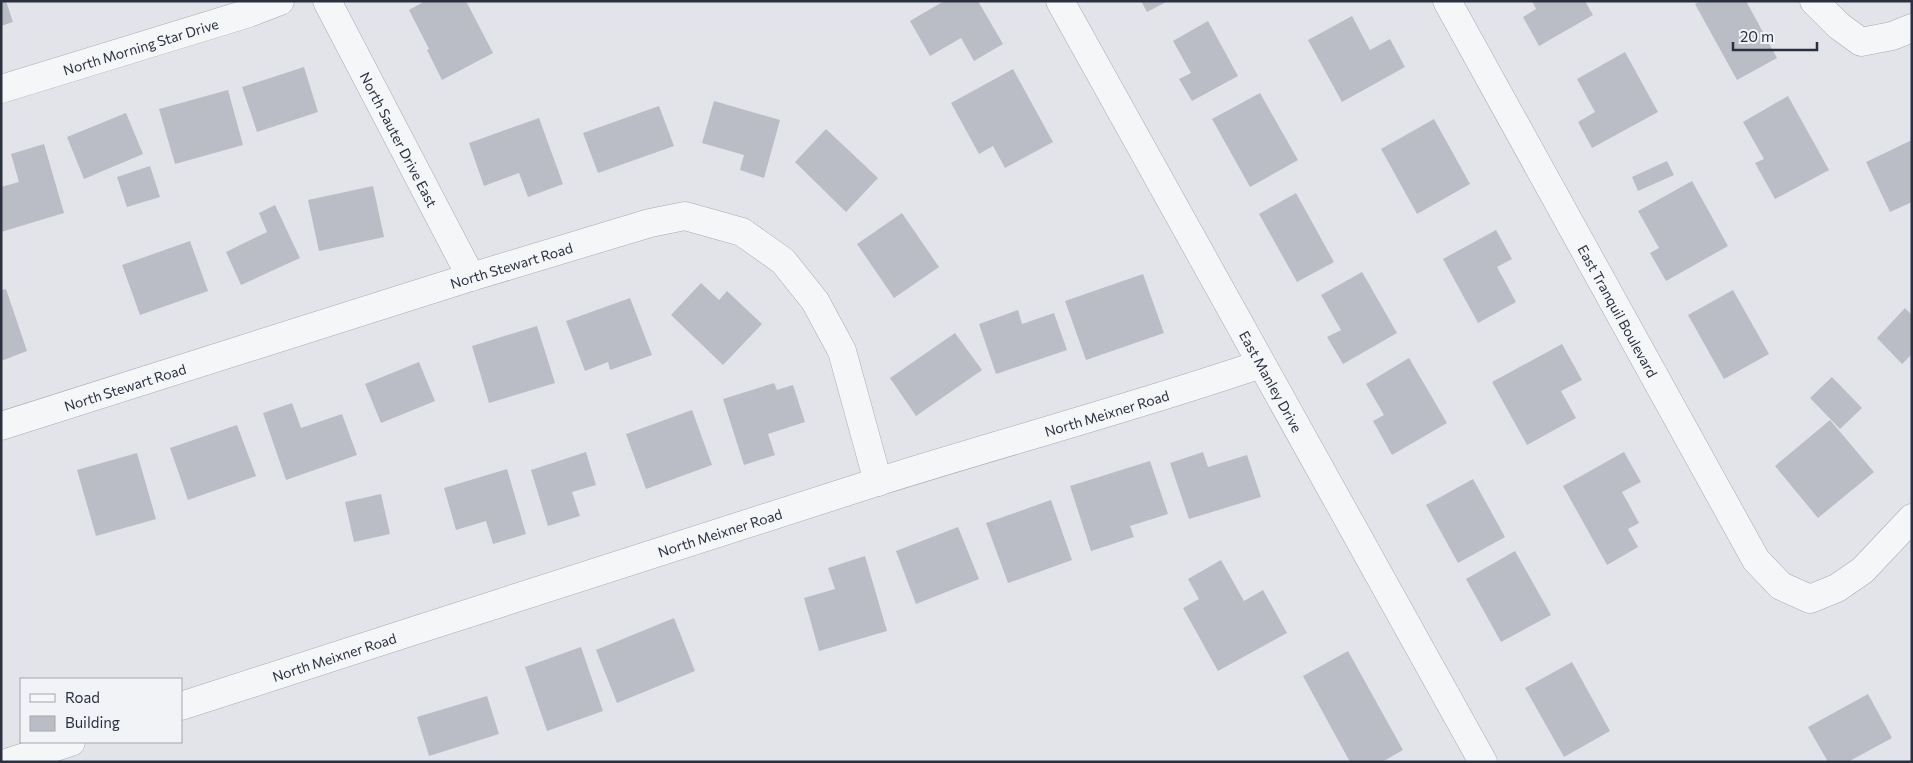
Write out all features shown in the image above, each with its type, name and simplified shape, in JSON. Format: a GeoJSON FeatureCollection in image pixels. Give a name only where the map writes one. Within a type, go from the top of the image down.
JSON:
{"type":"FeatureCollection","features":[{"type":"Feature","properties":{"kind":"street","name":"North Morning Star Drive"},"geometry":{"type":"LineString","coordinates":[[1,89],[250,13],[280,1]]}},
{"type":"Feature","properties":{"kind":"street","name":"North Sauter Drive East"},"geometry":{"type":"LineString","coordinates":[[327,1],[471,277]]}},
{"type":"Feature","properties":{"kind":"street","name":"East Manley Drive"},"geometry":{"type":"LineString","coordinates":[[1060,1],[1260,364],[1483,762]]}},
{"type":"Feature","properties":{"kind":"street","name":"East Tranquil Boulevard"},"geometry":{"type":"LineString","coordinates":[[1447,1],[1756,560],[1781,586],[1810,599],[1837,588],[1863,570],[1912,518]]}},
{"type":"Feature","properties":{"kind":"street"},"geometry":{"type":"LineString","coordinates":[[1814,1],[1839,26],[1861,42],[1892,36],[1912,28]]}},
{"type":"Feature","properties":{"kind":"street","name":"North Stewart Road"},"geometry":{"type":"LineString","coordinates":[[1,426],[650,222],[685,216],[742,232],[783,261],[815,301],[842,351],[878,482]]}},
{"type":"Feature","properties":{"kind":"street","name":"North Meixner Road"},"geometry":{"type":"LineString","coordinates":[[182,706],[878,482],[1200,385],[1260,364]]}},
{"type":"Feature","properties":{"kind":"street"},"geometry":{"type":"LineString","coordinates":[[9,762],[68,743]]}},
{"type":"Feature","properties":{"kind":"building"},"geometry":{"type":"Polygon","coordinates":[[[1,1],[6,1],[13,22],[1,26],[1,1]]]}},
{"type":"Feature","properties":{"kind":"building"},"geometry":{"type":"Polygon","coordinates":[[[425,1],[466,1],[493,53],[442,80],[409,10],[425,1]]]}},
{"type":"Feature","properties":{"kind":"building"},"geometry":{"type":"Polygon","coordinates":[[[944,1],[978,1],[1003,44],[974,61],[961,38],[930,56],[910,21],[944,1]]]}},
{"type":"Feature","properties":{"kind":"building"},"geometry":{"type":"Polygon","coordinates":[[[1141,1],[1168,1],[1147,12],[1141,1]]]}},
{"type":"Feature","properties":{"kind":"building"},"geometry":{"type":"Polygon","coordinates":[[[1532,1],[1585,1],[1593,15],[1539,46],[1523,17],[1536,9],[1532,1]]]}},
{"type":"Feature","properties":{"kind":"building"},"geometry":{"type":"Polygon","coordinates":[[[1700,1],[1746,1],[1777,58],[1737,80],[1695,4],[1700,1]]]}},
{"type":"Feature","properties":{"kind":"building"},"geometry":{"type":"Polygon","coordinates":[[[1352,16],[1370,50],[1390,39],[1405,67],[1342,102],[1308,40],[1352,16]]]}},
{"type":"Feature","properties":{"kind":"building"},"geometry":{"type":"Polygon","coordinates":[[[1208,21],[1238,76],[1192,101],[1179,79],[1191,73],[1173,41],[1208,21]]]}},
{"type":"Feature","properties":{"kind":"building"},"geometry":{"type":"Polygon","coordinates":[[[1625,52],[1658,112],[1592,148],[1578,122],[1595,112],[1577,79],[1625,52]]]}},
{"type":"Feature","properties":{"kind":"building"},"geometry":{"type":"Polygon","coordinates":[[[304,67],[318,112],[257,132],[242,87],[304,67]]]}},
{"type":"Feature","properties":{"kind":"building"},"geometry":{"type":"Polygon","coordinates":[[[1013,69],[1053,142],[1005,168],[993,146],[979,154],[951,103],[1013,69]]]}},
{"type":"Feature","properties":{"kind":"building"},"geometry":{"type":"Polygon","coordinates":[[[228,90],[243,145],[175,164],[159,109],[228,90]]]}},
{"type":"Feature","properties":{"kind":"building"},"geometry":{"type":"Polygon","coordinates":[[[1260,93],[1298,160],[1250,187],[1212,119],[1260,93]]]}},
{"type":"Feature","properties":{"kind":"building"},"geometry":{"type":"Polygon","coordinates":[[[1788,96],[1829,170],[1775,199],[1755,163],[1764,159],[1743,122],[1788,96]]]}},
{"type":"Feature","properties":{"kind":"building"},"geometry":{"type":"Polygon","coordinates":[[[714,101],[780,120],[764,178],[740,170],[744,155],[702,143],[714,101]]]}},
{"type":"Feature","properties":{"kind":"building"},"geometry":{"type":"Polygon","coordinates":[[[659,106],[674,146],[598,173],[583,133],[659,106]]]}},
{"type":"Feature","properties":{"kind":"building"},"geometry":{"type":"Polygon","coordinates":[[[126,113],[143,154],[84,179],[67,137],[126,113]]]}},
{"type":"Feature","properties":{"kind":"building"},"geometry":{"type":"Polygon","coordinates":[[[539,118],[563,184],[528,197],[519,173],[484,186],[469,143],[539,118]]]}},
{"type":"Feature","properties":{"kind":"building"},"geometry":{"type":"Polygon","coordinates":[[[1434,119],[1470,184],[1417,214],[1381,149],[1434,119]]]}},
{"type":"Feature","properties":{"kind":"building"},"geometry":{"type":"Polygon","coordinates":[[[826,129],[878,178],[846,212],[795,162],[826,129]]]}},
{"type":"Feature","properties":{"kind":"building"},"geometry":{"type":"Polygon","coordinates":[[[1912,140],[1912,202],[1890,212],[1866,162],[1912,140]]]}},
{"type":"Feature","properties":{"kind":"building"},"geometry":{"type":"Polygon","coordinates":[[[44,144],[64,213],[1,232],[1,187],[19,182],[11,154],[44,144]]]}},
{"type":"Feature","properties":{"kind":"building"},"geometry":{"type":"Polygon","coordinates":[[[1667,161],[1674,175],[1638,191],[1632,177],[1667,161]]]}},
{"type":"Feature","properties":{"kind":"building"},"geometry":{"type":"Polygon","coordinates":[[[150,166],[160,197],[127,207],[117,177],[150,166]]]}},
{"type":"Feature","properties":{"kind":"building"},"geometry":{"type":"Polygon","coordinates":[[[1692,181],[1728,246],[1666,281],[1650,253],[1659,248],[1638,211],[1692,181]]]}},
{"type":"Feature","properties":{"kind":"building"},"geometry":{"type":"Polygon","coordinates":[[[373,186],[384,237],[319,251],[308,200],[373,186]]]}},
{"type":"Feature","properties":{"kind":"building"},"geometry":{"type":"Polygon","coordinates":[[[1296,193],[1334,262],[1297,282],[1259,214],[1296,193]]]}},
{"type":"Feature","properties":{"kind":"building"},"geometry":{"type":"Polygon","coordinates":[[[275,205],[300,258],[241,285],[226,252],[267,232],[259,213],[275,205]]]}},
{"type":"Feature","properties":{"kind":"building"},"geometry":{"type":"Polygon","coordinates":[[[902,213],[939,267],[894,298],[857,244],[902,213]]]}},
{"type":"Feature","properties":{"kind":"building"},"geometry":{"type":"Polygon","coordinates":[[[1496,230],[1512,259],[1497,267],[1516,302],[1478,323],[1443,259],[1496,230]]]}},
{"type":"Feature","properties":{"kind":"building"},"geometry":{"type":"Polygon","coordinates":[[[190,241],[208,291],[140,315],[122,265],[190,241]]]}},
{"type":"Feature","properties":{"kind":"building"},"geometry":{"type":"Polygon","coordinates":[[[1362,272],[1397,333],[1343,364],[1327,337],[1341,330],[1321,295],[1362,272]]]}},
{"type":"Feature","properties":{"kind":"building"},"geometry":{"type":"Polygon","coordinates":[[[1143,274],[1164,333],[1086,360],[1065,301],[1143,274]]]}},
{"type":"Feature","properties":{"kind":"building"},"geometry":{"type":"Polygon","coordinates":[[[701,283],[719,300],[727,291],[762,324],[723,365],[671,315],[701,283]]]}},
{"type":"Feature","properties":{"kind":"building"},"geometry":{"type":"Polygon","coordinates":[[[6,289],[27,351],[1,361],[1,290],[6,289]]]}},
{"type":"Feature","properties":{"kind":"building"},"geometry":{"type":"Polygon","coordinates":[[[1733,290],[1769,354],[1724,379],[1688,315],[1733,290]]]}},
{"type":"Feature","properties":{"kind":"building"},"geometry":{"type":"Polygon","coordinates":[[[630,298],[652,355],[610,370],[608,362],[585,371],[566,321],[630,298]]]}},
{"type":"Feature","properties":{"kind":"building"},"geometry":{"type":"Polygon","coordinates":[[[1905,308],[1912,315],[1912,354],[1902,364],[1877,338],[1905,308]]]}},
{"type":"Feature","properties":{"kind":"building"},"geometry":{"type":"Polygon","coordinates":[[[1018,310],[1022,324],[1054,313],[1067,350],[996,374],[979,324],[1018,310]]]}},
{"type":"Feature","properties":{"kind":"building"},"geometry":{"type":"Polygon","coordinates":[[[537,326],[555,383],[489,403],[472,346],[537,326]]]}},
{"type":"Feature","properties":{"kind":"building"},"geometry":{"type":"Polygon","coordinates":[[[955,333],[982,370],[916,416],[890,378],[955,333]]]}},
{"type":"Feature","properties":{"kind":"building"},"geometry":{"type":"Polygon","coordinates":[[[1562,344],[1582,380],[1561,391],[1576,418],[1527,445],[1492,382],[1562,344]]]}},
{"type":"Feature","properties":{"kind":"building"},"geometry":{"type":"Polygon","coordinates":[[[1409,358],[1447,423],[1392,455],[1373,421],[1384,415],[1366,384],[1409,358]]]}},
{"type":"Feature","properties":{"kind":"building"},"geometry":{"type":"Polygon","coordinates":[[[419,362],[435,401],[381,423],[365,384],[419,362]]]}},
{"type":"Feature","properties":{"kind":"building"},"geometry":{"type":"Polygon","coordinates":[[[1832,377],[1862,408],[1840,429],[1810,398],[1832,377]]]}},
{"type":"Feature","properties":{"kind":"building"},"geometry":{"type":"Polygon","coordinates":[[[774,383],[777,390],[793,385],[805,422],[768,434],[775,455],[744,465],[723,399],[774,383]]]}},
{"type":"Feature","properties":{"kind":"building"},"geometry":{"type":"Polygon","coordinates":[[[292,403],[301,428],[342,414],[357,455],[286,480],[263,413],[292,403]]]}},
{"type":"Feature","properties":{"kind":"building"},"geometry":{"type":"Polygon","coordinates":[[[692,410],[712,465],[646,489],[626,434],[692,410]]]}},
{"type":"Feature","properties":{"kind":"building"},"geometry":{"type":"Polygon","coordinates":[[[1830,420],[1874,472],[1818,518],[1775,466],[1830,420]]]}},
{"type":"Feature","properties":{"kind":"building"},"geometry":{"type":"Polygon","coordinates":[[[237,425],[256,476],[188,500],[170,448],[237,425]]]}},
{"type":"Feature","properties":{"kind":"building"},"geometry":{"type":"Polygon","coordinates":[[[586,452],[596,485],[572,492],[580,516],[548,526],[531,470],[586,452]]]}},
{"type":"Feature","properties":{"kind":"building"},"geometry":{"type":"Polygon","coordinates":[[[1203,452],[1208,467],[1247,455],[1261,497],[1189,519],[1170,463],[1203,452]]]}},
{"type":"Feature","properties":{"kind":"building"},"geometry":{"type":"Polygon","coordinates":[[[1624,452],[1641,482],[1622,492],[1639,523],[1628,529],[1638,547],[1607,565],[1563,486],[1624,452]]]}},
{"type":"Feature","properties":{"kind":"building"},"geometry":{"type":"Polygon","coordinates":[[[137,453],[156,519],[96,536],[77,470],[137,453]]]}},
{"type":"Feature","properties":{"kind":"building"},"geometry":{"type":"Polygon","coordinates":[[[1150,461],[1168,514],[1130,526],[1134,537],[1091,551],[1070,486],[1150,461]]]}},
{"type":"Feature","properties":{"kind":"building"},"geometry":{"type":"Polygon","coordinates":[[[507,469],[526,534],[493,544],[486,521],[456,530],[444,488],[507,469]]]}},
{"type":"Feature","properties":{"kind":"building"},"geometry":{"type":"Polygon","coordinates":[[[1473,479],[1505,537],[1458,563],[1426,505],[1473,479]]]}},
{"type":"Feature","properties":{"kind":"building"},"geometry":{"type":"Polygon","coordinates":[[[381,494],[390,534],[354,542],[345,502],[381,494]]]}},
{"type":"Feature","properties":{"kind":"building"},"geometry":{"type":"Polygon","coordinates":[[[1051,500],[1072,560],[1008,583],[986,523],[1051,500]]]}},
{"type":"Feature","properties":{"kind":"building"},"geometry":{"type":"Polygon","coordinates":[[[958,527],[979,579],[916,604],[896,551],[958,527]]]}},
{"type":"Feature","properties":{"kind":"building"},"geometry":{"type":"Polygon","coordinates":[[[1515,551],[1551,615],[1501,642],[1466,579],[1515,551]]]}},
{"type":"Feature","properties":{"kind":"building"},"geometry":{"type":"Polygon","coordinates":[[[865,556],[887,631],[819,651],[804,598],[835,589],[828,568],[865,556]]]}},
{"type":"Feature","properties":{"kind":"building"},"geometry":{"type":"Polygon","coordinates":[[[1221,560],[1244,601],[1263,590],[1287,633],[1218,671],[1183,608],[1199,599],[1188,579],[1221,560]]]}},
{"type":"Feature","properties":{"kind":"building"},"geometry":{"type":"Polygon","coordinates":[[[674,618],[695,671],[617,703],[596,650],[674,618]]]}},
{"type":"Feature","properties":{"kind":"building"},"geometry":{"type":"Polygon","coordinates":[[[581,647],[603,711],[547,731],[525,667],[581,647]]]}},
{"type":"Feature","properties":{"kind":"building"},"geometry":{"type":"Polygon","coordinates":[[[1348,651],[1403,750],[1382,762],[1350,762],[1303,676],[1348,651]]]}},
{"type":"Feature","properties":{"kind":"building"},"geometry":{"type":"Polygon","coordinates":[[[1572,662],[1610,731],[1564,757],[1525,688],[1572,662]]]}},
{"type":"Feature","properties":{"kind":"building"},"geometry":{"type":"Polygon","coordinates":[[[1868,694],[1892,738],[1848,762],[1828,762],[1808,727],[1868,694]]]}},
{"type":"Feature","properties":{"kind":"building"},"geometry":{"type":"Polygon","coordinates":[[[487,696],[499,734],[429,756],[417,717],[487,696]]]}}]}
